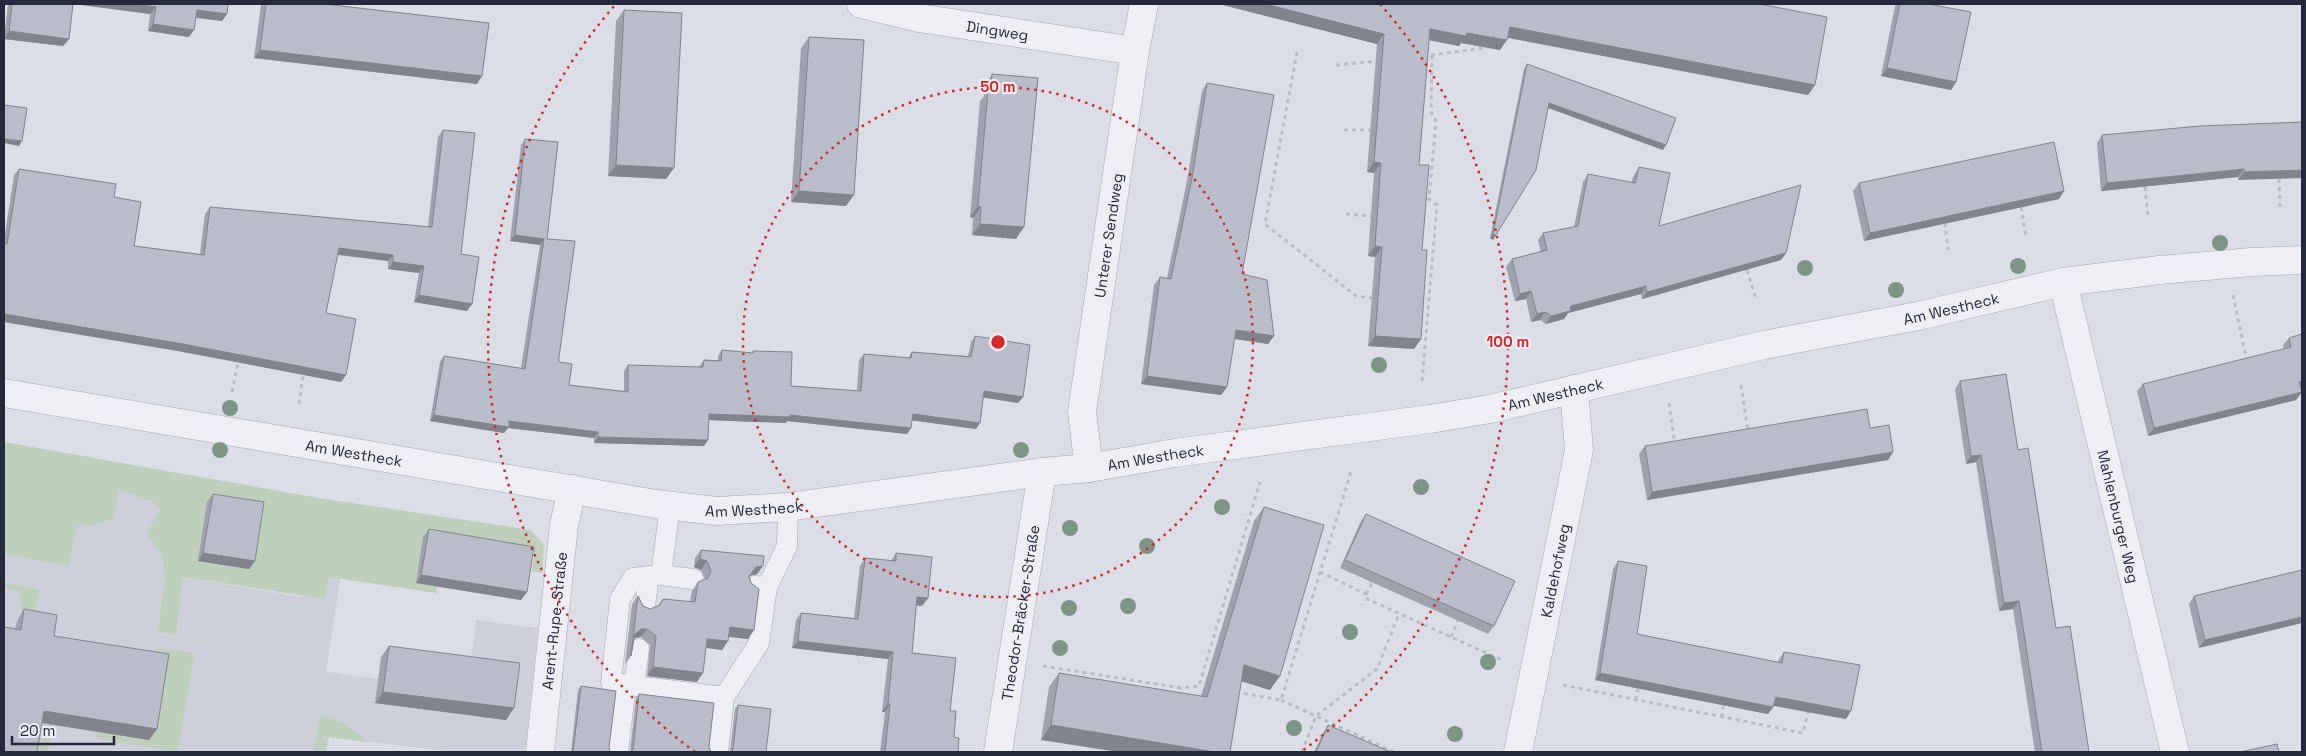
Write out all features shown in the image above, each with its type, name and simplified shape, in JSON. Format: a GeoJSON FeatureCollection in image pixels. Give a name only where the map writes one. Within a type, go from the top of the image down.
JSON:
{"type":"FeatureCollection","features":[{"type":"Feature","properties":{"kind":"street","name":"Dingweg"},"geometry":{"type":"LineString","coordinates":[[860,4],[920,18],[1135,50]]}},
{"type":"Feature","properties":{"kind":"street","name":"Unterer Sendweg"},"geometry":{"type":"LineString","coordinates":[[1089,468],[1082,412],[1135,50],[1144,4]]}},
{"type":"Feature","properties":{"kind":"street","name":"Am Westheck"},"geometry":{"type":"LineString","coordinates":[[4,393],[670,506],[717,512],[788,507],[1042,472],[1089,468],[1175,453],[1456,415],[1490,409],[1764,345],[1918,316],[2062,282],[2178,268],[2302,260]]}},
{"type":"Feature","properties":{"kind":"street","name":"Mahlenburger Weg"},"geometry":{"type":"LineString","coordinates":[[2062,282],[2175,752]]}},
{"type":"Feature","properties":{"kind":"street","name":"Kaldehofweg"},"geometry":{"type":"LineString","coordinates":[[1518,752],[1579,450],[1574,389]]}},
{"type":"Feature","properties":{"kind":"street","name":"Theodor-Bräcker-Straße"},"geometry":{"type":"LineString","coordinates":[[998,752],[1042,472]]}},
{"type":"Feature","properties":{"kind":"street","name":"Arent-Rupe-Straße"},"geometry":{"type":"LineString","coordinates":[[540,752],[564,525],[572,489]]}},
{"type":"Feature","properties":{"kind":"lane"},"geometry":{"type":"LineString","coordinates":[[644,606],[654,576],[670,506]]}},
{"type":"Feature","properties":{"kind":"lane"},"geometry":{"type":"LineString","coordinates":[[718,752],[724,697],[759,643],[761,587],[787,546],[788,507]]}},
{"type":"Feature","properties":{"kind":"lane"},"geometry":{"type":"LineString","coordinates":[[693,580],[654,576],[633,578],[620,598],[611,683],[724,697]]}},
{"type":"Feature","properties":{"kind":"lane"},"geometry":{"type":"LineString","coordinates":[[618,752],[630,685],[639,649]]}},
{"type":"Feature","properties":{"kind":"path"},"geometry":{"type":"LineString","coordinates":[[1424,56],[1485,48]]}},
{"type":"Feature","properties":{"kind":"path"},"geometry":{"type":"LineString","coordinates":[[1297,52],[1265,224],[1356,296],[1372,298]]}},
{"type":"Feature","properties":{"kind":"path"},"geometry":{"type":"LineString","coordinates":[[1422,381],[1437,205],[1429,200],[1436,121],[1432,112],[1432,55]]}},
{"type":"Feature","properties":{"kind":"path"},"geometry":{"type":"LineString","coordinates":[[1336,64],[1380,60]]}},
{"type":"Feature","properties":{"kind":"path"},"geometry":{"type":"LineString","coordinates":[[1344,130],[1370,130]]}},
{"type":"Feature","properties":{"kind":"path"},"geometry":{"type":"LineString","coordinates":[[2279,179],[2280,209]]}},
{"type":"Feature","properties":{"kind":"path"},"geometry":{"type":"LineString","coordinates":[[2145,187],[2148,217]]}},
{"type":"Feature","properties":{"kind":"path"},"geometry":{"type":"LineString","coordinates":[[2021,207],[2026,236]]}},
{"type":"Feature","properties":{"kind":"path"},"geometry":{"type":"LineString","coordinates":[[1346,214],[1371,216]]}},
{"type":"Feature","properties":{"kind":"path"},"geometry":{"type":"LineString","coordinates":[[1945,224],[1948,250]]}},
{"type":"Feature","properties":{"kind":"path"},"geometry":{"type":"LineString","coordinates":[[1747,270],[1756,298]]}},
{"type":"Feature","properties":{"kind":"path"},"geometry":{"type":"LineString","coordinates":[[2232,292],[2248,365]]}},
{"type":"Feature","properties":{"kind":"path"},"geometry":{"type":"LineString","coordinates":[[232,392],[238,363]]}},
{"type":"Feature","properties":{"kind":"path"},"geometry":{"type":"LineString","coordinates":[[299,404],[303,375]]}},
{"type":"Feature","properties":{"kind":"path"},"geometry":{"type":"LineString","coordinates":[[1741,384],[1749,436]]}},
{"type":"Feature","properties":{"kind":"path"},"geometry":{"type":"LineString","coordinates":[[1669,403],[1675,448]]}},
{"type":"Feature","properties":{"kind":"path"},"geometry":{"type":"LineString","coordinates":[[1281,700],[1350,475],[1350,469]]}},
{"type":"Feature","properties":{"kind":"path"},"geometry":{"type":"LineString","coordinates":[[1199,686],[1260,482]]}},
{"type":"Feature","properties":{"kind":"path"},"geometry":{"type":"LineString","coordinates":[[1320,572],[1366,594]]}},
{"type":"Feature","properties":{"kind":"path"},"geometry":{"type":"LineString","coordinates":[[1372,583],[1365,598],[1533,677],[1636,700],[1803,733],[1808,712]]}},
{"type":"Feature","properties":{"kind":"path"},"geometry":{"type":"LineString","coordinates":[[1302,752],[1316,716],[1377,670],[1399,614]]}},
{"type":"Feature","properties":{"kind":"path"},"geometry":{"type":"LineString","coordinates":[[1451,637],[1458,620]]}},
{"type":"Feature","properties":{"kind":"path"},"geometry":{"type":"LineString","coordinates":[[1013,661],[1181,688],[1208,687]]}},
{"type":"Feature","properties":{"kind":"path"},"geometry":{"type":"LineString","coordinates":[[1097,684],[1098,675]]}},
{"type":"Feature","properties":{"kind":"path"},"geometry":{"type":"LineString","coordinates":[[1636,700],[1638,689]]}},
{"type":"Feature","properties":{"kind":"path"},"geometry":{"type":"LineString","coordinates":[[1226,690],[1281,700],[1394,752]]}},
{"type":"Feature","properties":{"kind":"path"},"geometry":{"type":"LineString","coordinates":[[1722,717],[1723,706]]}},
{"type":"Feature","properties":{"kind":"shaded area"},"geometry":{"type":"Polygon","coordinates":[[[4,442],[187,476],[171,575],[302,597],[352,503],[326,672],[379,679],[381,657],[470,669],[476,620],[538,628],[525,752],[455,752],[329,737],[326,752],[4,752],[4,442]]]}},
{"type":"Feature","properties":{"kind":"green space"},"geometry":{"type":"Polygon","coordinates":[[[4,442],[319,498],[531,530],[544,545],[542,573],[532,571],[534,556],[426,539],[438,586],[436,593],[329,577],[325,599],[183,577],[176,634],[158,632],[165,578],[162,555],[146,533],[161,509],[151,500],[119,491],[113,519],[86,527],[82,524],[76,528],[69,566],[4,554],[4,442]]]}},
{"type":"Feature","properties":{"kind":"green space"},"geometry":{"type":"Polygon","coordinates":[[[4,583],[39,589],[33,623],[21,621],[19,592],[4,588],[4,583]]]}},
{"type":"Feature","properties":{"kind":"green space"},"geometry":{"type":"Polygon","coordinates":[[[158,648],[183,651],[194,655],[178,752],[98,739],[95,732],[149,740],[158,648]]]}},
{"type":"Feature","properties":{"kind":"green space"},"geometry":{"type":"Polygon","coordinates":[[[320,714],[344,723],[368,742],[328,737],[326,752],[314,752],[320,714]]]}},
{"type":"Feature","properties":{"kind":"green space"},"geometry":{"type":"Polygon","coordinates":[[[36,722],[52,725],[48,752],[31,752],[36,722]]]}},
{"type":"Feature","properties":{"kind":"building"},"geometry":{"type":"Polygon","coordinates":[[[12,4],[73,4],[69,39],[9,31],[12,4]]]}},
{"type":"Feature","properties":{"kind":"building"},"geometry":{"type":"Polygon","coordinates":[[[135,4],[228,4],[227,14],[197,10],[194,30],[153,24],[156,7],[135,4]]]}},
{"type":"Feature","properties":{"kind":"building"},"geometry":{"type":"Polygon","coordinates":[[[266,4],[324,4],[489,23],[482,76],[260,50],[266,4]]]}},
{"type":"Feature","properties":{"kind":"building"},"geometry":{"type":"Polygon","coordinates":[[[1265,4],[1760,4],[1827,17],[1815,85],[1510,27],[1507,40],[1467,33],[1466,36],[1430,29],[1419,165],[1429,165],[1422,250],[1427,250],[1421,339],[1375,336],[1382,247],[1375,246],[1381,163],[1374,162],[1384,34],[1265,4]]]}},
{"type":"Feature","properties":{"kind":"building"},"geometry":{"type":"Polygon","coordinates":[[[1900,4],[1928,4],[1971,12],[1956,82],[1887,68],[1900,4]]]}},
{"type":"Feature","properties":{"kind":"building"},"geometry":{"type":"Polygon","coordinates":[[[624,10],[682,13],[674,168],[616,165],[624,10]]]}},
{"type":"Feature","properties":{"kind":"building"},"geometry":{"type":"Polygon","coordinates":[[[809,37],[864,40],[854,195],[799,191],[809,37]]]}},
{"type":"Feature","properties":{"kind":"building"},"geometry":{"type":"Polygon","coordinates":[[[1527,64],[1676,118],[1666,145],[1549,103],[1536,170],[1496,235],[1493,234],[1527,64]]]}},
{"type":"Feature","properties":{"kind":"building"},"geometry":{"type":"Polygon","coordinates":[[[992,74],[1038,78],[1024,227],[980,224],[981,207],[978,206],[988,90],[991,90],[992,74]]]}},
{"type":"Feature","properties":{"kind":"building"},"geometry":{"type":"Polygon","coordinates":[[[1207,83],[1274,95],[1242,274],[1267,280],[1274,336],[1236,330],[1227,387],[1147,376],[1160,277],[1171,279],[1192,178],[1207,83]]]}},
{"type":"Feature","properties":{"kind":"building"},"geometry":{"type":"Polygon","coordinates":[[[4,105],[27,108],[22,141],[4,139],[4,105]]]}},
{"type":"Feature","properties":{"kind":"building"},"geometry":{"type":"Polygon","coordinates":[[[2302,122],[2302,170],[2244,172],[2244,169],[2107,183],[2102,135],[2200,126],[2302,122]]]}},
{"type":"Feature","properties":{"kind":"building"},"geometry":{"type":"Polygon","coordinates":[[[443,130],[475,133],[461,254],[479,257],[472,304],[419,295],[424,266],[393,262],[393,255],[339,248],[326,313],[356,319],[346,375],[183,344],[4,314],[4,244],[7,244],[19,169],[116,184],[114,197],[141,202],[134,246],[204,255],[210,207],[432,227],[443,130]]]}},
{"type":"Feature","properties":{"kind":"building"},"geometry":{"type":"Polygon","coordinates":[[[525,139],[558,142],[547,239],[575,241],[559,357],[559,362],[572,364],[569,385],[628,392],[628,365],[703,367],[704,360],[721,361],[722,350],[753,353],[753,351],[792,352],[791,386],[861,391],[864,354],[911,358],[912,352],[971,357],[975,336],[1030,345],[1023,397],[984,391],[980,423],[913,414],[911,428],[790,415],[790,417],[709,414],[708,440],[598,437],[598,432],[509,421],[509,427],[434,415],[444,356],[525,369],[544,239],[515,235],[525,139]]]}},
{"type":"Feature","properties":{"kind":"building"},"geometry":{"type":"Polygon","coordinates":[[[2054,142],[2064,191],[1870,233],[1859,183],[2054,142]]]}},
{"type":"Feature","properties":{"kind":"building"},"geometry":{"type":"Polygon","coordinates":[[[1639,167],[1670,173],[1659,226],[1801,185],[1786,253],[1647,292],[1646,286],[1571,306],[1570,311],[1551,316],[1545,312],[1537,314],[1531,291],[1520,294],[1512,259],[1547,250],[1543,233],[1578,226],[1588,174],[1635,183],[1639,167]]]}},
{"type":"Feature","properties":{"kind":"building"},"geometry":{"type":"Polygon","coordinates":[[[2302,334],[2302,381],[2299,382],[2302,392],[2154,428],[2143,384],[2291,347],[2289,338],[2302,334]]]}},
{"type":"Feature","properties":{"kind":"building"},"geometry":{"type":"Polygon","coordinates":[[[2006,374],[2018,450],[2028,448],[2056,628],[2070,626],[2089,752],[2042,752],[2019,601],[2004,603],[1981,455],[1971,456],[1960,381],[2006,374]]]}},
{"type":"Feature","properties":{"kind":"building"},"geometry":{"type":"Polygon","coordinates":[[[1867,409],[1870,428],[1889,425],[1893,452],[1652,492],[1645,446],[1867,409]]]}},
{"type":"Feature","properties":{"kind":"building"},"geometry":{"type":"Polygon","coordinates":[[[213,494],[264,502],[255,561],[203,553],[213,494]]]}},
{"type":"Feature","properties":{"kind":"building"},"geometry":{"type":"Polygon","coordinates":[[[1264,507],[1324,525],[1280,676],[1244,665],[1230,752],[1215,752],[1051,725],[1059,673],[1207,697],[1264,507]]]}},
{"type":"Feature","properties":{"kind":"building"},"geometry":{"type":"Polygon","coordinates":[[[1366,514],[1515,581],[1494,626],[1345,560],[1366,514]]]}},
{"type":"Feature","properties":{"kind":"building"},"geometry":{"type":"Polygon","coordinates":[[[429,529],[534,547],[527,592],[421,575],[429,529]]]}},
{"type":"Feature","properties":{"kind":"building"},"geometry":{"type":"Polygon","coordinates":[[[701,550],[764,556],[763,566],[756,567],[749,576],[751,583],[759,589],[754,630],[730,627],[728,641],[707,639],[703,673],[653,667],[656,636],[647,629],[641,629],[635,634],[631,656],[638,596],[643,606],[650,609],[660,605],[663,599],[695,602],[698,582],[708,578],[711,571],[707,561],[700,559],[701,550]]]}},
{"type":"Feature","properties":{"kind":"building"},"geometry":{"type":"Polygon","coordinates":[[[896,553],[932,557],[928,598],[917,597],[912,653],[956,658],[950,711],[956,711],[954,737],[959,738],[958,752],[885,752],[893,652],[798,641],[801,613],[858,619],[865,558],[896,561],[896,553]]]}},
{"type":"Feature","properties":{"kind":"building"},"geometry":{"type":"Polygon","coordinates":[[[1618,561],[1647,566],[1637,634],[1782,663],[1784,652],[1860,665],[1851,711],[1776,697],[1773,707],[1600,673],[1618,561]]]}},
{"type":"Feature","properties":{"kind":"building"},"geometry":{"type":"Polygon","coordinates":[[[2302,570],[2302,617],[2205,640],[2194,596],[2302,570]]]}},
{"type":"Feature","properties":{"kind":"building"},"geometry":{"type":"Polygon","coordinates":[[[24,609],[57,615],[54,636],[169,654],[157,729],[44,711],[37,752],[4,752],[4,627],[21,630],[24,609]]]}},
{"type":"Feature","properties":{"kind":"building"},"geometry":{"type":"Polygon","coordinates":[[[389,646],[520,663],[514,708],[383,692],[389,646]]]}},
{"type":"Feature","properties":{"kind":"building"},"geometry":{"type":"Polygon","coordinates":[[[581,686],[616,691],[610,752],[573,752],[581,686]]]}},
{"type":"Feature","properties":{"kind":"building"},"geometry":{"type":"Polygon","coordinates":[[[639,694],[714,703],[709,747],[711,752],[631,752],[633,750],[639,694]]]}},
{"type":"Feature","properties":{"kind":"building"},"geometry":{"type":"Polygon","coordinates":[[[738,705],[771,709],[766,752],[731,752],[733,750],[738,705]]]}},
{"type":"Feature","properties":{"kind":"building"},"geometry":{"type":"Polygon","coordinates":[[[1328,725],[1391,752],[1316,752],[1328,725]]]}},
{"type":"Feature","properties":{"kind":"building"},"geometry":{"type":"Polygon","coordinates":[[[2277,744],[2279,752],[2240,752],[2277,744]]]}}]}
